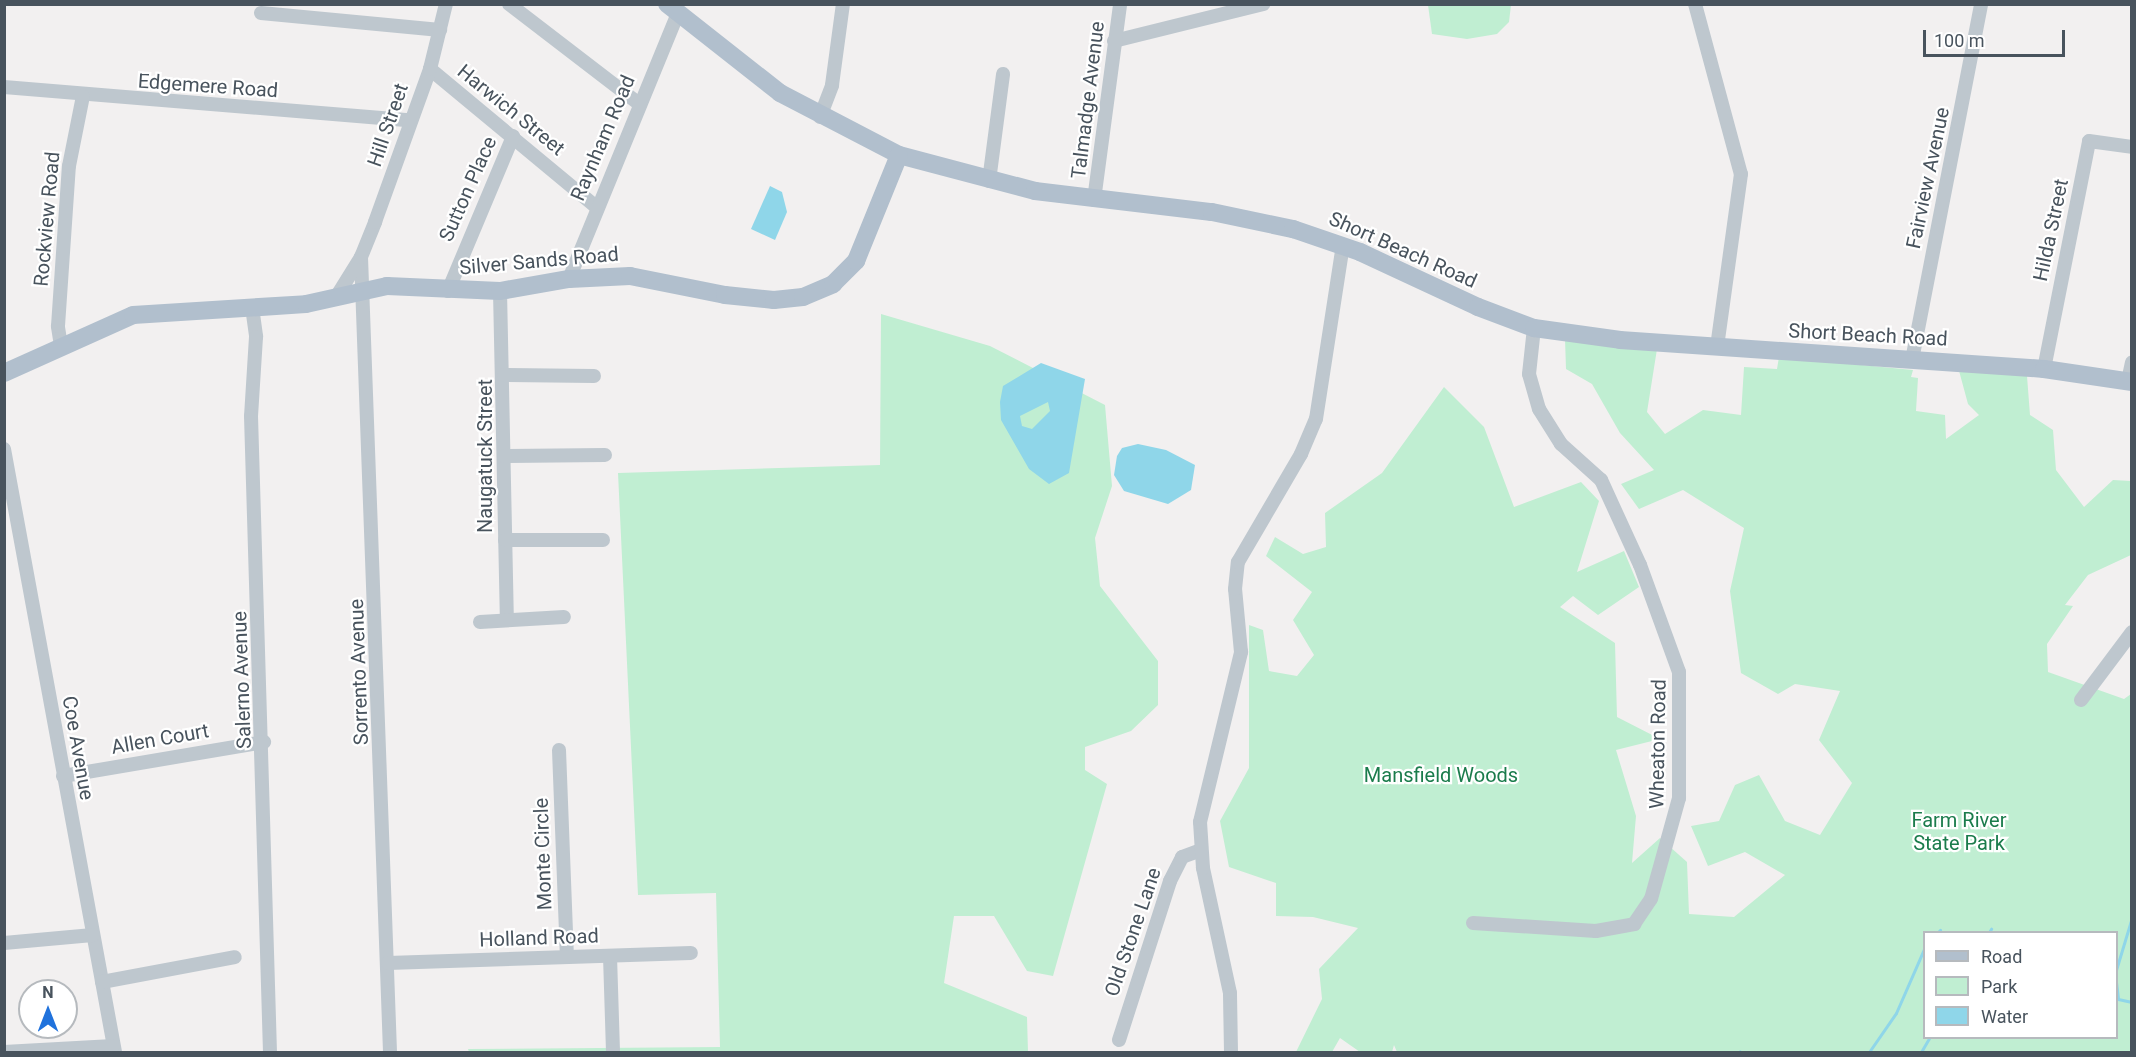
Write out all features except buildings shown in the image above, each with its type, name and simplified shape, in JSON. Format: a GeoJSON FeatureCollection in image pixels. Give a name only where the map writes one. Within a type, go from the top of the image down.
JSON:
{"type":"FeatureCollection","features":[{"type":"Feature","properties":{"kind":"main road","name":"Short Beach Road"},"geometry":{"type":"LineString","coordinates":[[673,9],[738,63],[820,117],[899,155],[989,182],[1094,200],[1237,216],[1343,245],[1478,307],[1534,327],[1588,337],[2044,369],[2130,381]]}},
{"type":"Feature","properties":{"kind":"main road","name":"Silver Sands Road"},"geometry":{"type":"LineString","coordinates":[[4,373],[133,315],[335,299],[396,286],[448,291],[500,291],[569,279],[630,276],[774,300],[816,293],[845,273],[866,245],[899,155]]}},
{"type":"Feature","properties":{"kind":"street","name":"Hill Street"},"geometry":{"type":"LineString","coordinates":[[335,299],[361,257],[409,120],[430,69],[446,4]]}},
{"type":"Feature","properties":{"kind":"street"},"geometry":{"type":"LineString","coordinates":[[509,4],[638,103]]}},
{"type":"Feature","properties":{"kind":"street"},"geometry":{"type":"LineString","coordinates":[[820,117],[832,86],[843,4]]}},
{"type":"Feature","properties":{"kind":"street","name":"Talmadge Avenue"},"geometry":{"type":"LineString","coordinates":[[1094,200],[1120,4]]}},
{"type":"Feature","properties":{"kind":"street"},"geometry":{"type":"LineString","coordinates":[[1114,41],[1264,4]]}},
{"type":"Feature","properties":{"kind":"street"},"geometry":{"type":"LineString","coordinates":[[1695,4],[1742,174],[1717,347]]}},
{"type":"Feature","properties":{"kind":"street","name":"Fairview Avenue"},"geometry":{"type":"LineString","coordinates":[[1912,360],[1981,4]]}},
{"type":"Feature","properties":{"kind":"street","name":"Raynham Road"},"geometry":{"type":"LineString","coordinates":[[569,279],[595,206],[638,103],[673,9]]}},
{"type":"Feature","properties":{"kind":"street"},"geometry":{"type":"LineString","coordinates":[[261,13],[440,30]]}},
{"type":"Feature","properties":{"kind":"street","name":"Harwich Street"},"geometry":{"type":"LineString","coordinates":[[430,69],[595,206]]}},
{"type":"Feature","properties":{"kind":"street"},"geometry":{"type":"LineString","coordinates":[[989,182],[1003,74]]}},
{"type":"Feature","properties":{"kind":"street","name":"Edgemere Road"},"geometry":{"type":"LineString","coordinates":[[4,87],[83,96],[409,120]]}},
{"type":"Feature","properties":{"kind":"street","name":"Rockview Road"},"geometry":{"type":"LineString","coordinates":[[61,346],[58,326],[69,166],[83,96]]}},
{"type":"Feature","properties":{"kind":"street","name":"Sutton Place"},"geometry":{"type":"LineString","coordinates":[[448,291],[513,136]]}},
{"type":"Feature","properties":{"kind":"street","name":"Hilda Street"},"geometry":{"type":"LineString","coordinates":[[2044,369],[2089,141],[2132,147]]}},
{"type":"Feature","properties":{"kind":"street"},"geometry":{"type":"LineString","coordinates":[[1231,1053],[1230,993],[1201,850],[1203,805],[1241,652],[1235,589],[1238,562],[1313,427],[1343,245]]}},
{"type":"Feature","properties":{"kind":"street","name":"Hill Street"},"geometry":{"type":"LineString","coordinates":[[361,257],[364,291]]}},
{"type":"Feature","properties":{"kind":"street","name":"Sorrento Avenue"},"geometry":{"type":"LineString","coordinates":[[364,291],[390,1053]]}},
{"type":"Feature","properties":{"kind":"street","name":"Naugatuck Street"},"geometry":{"type":"LineString","coordinates":[[500,291],[504,375],[507,620]]}},
{"type":"Feature","properties":{"kind":"street","name":"Salerno Avenue"},"geometry":{"type":"LineString","coordinates":[[252,307],[256,337],[251,416],[264,742],[270,1053]]}},
{"type":"Feature","properties":{"kind":"street","name":"Wheaton Road"},"geometry":{"type":"LineString","coordinates":[[1473,923],[1596,931],[1634,924],[1651,899],[1679,798],[1679,672],[1640,565],[1600,480],[1561,444],[1539,409],[1529,374],[1534,327]]}},
{"type":"Feature","properties":{"kind":"street"},"geometry":{"type":"LineString","coordinates":[[2130,381],[2132,363]]}},
{"type":"Feature","properties":{"kind":"street"},"geometry":{"type":"LineString","coordinates":[[504,375],[594,376]]}},
{"type":"Feature","properties":{"kind":"street","name":"Coe Avenue"},"geometry":{"type":"LineString","coordinates":[[4,449],[114,1049]]}},
{"type":"Feature","properties":{"kind":"street"},"geometry":{"type":"LineString","coordinates":[[504,456],[605,455]]}},
{"type":"Feature","properties":{"kind":"street"},"geometry":{"type":"LineString","coordinates":[[505,540],[603,540]]}},
{"type":"Feature","properties":{"kind":"street"},"geometry":{"type":"LineString","coordinates":[[480,622],[564,617]]}},
{"type":"Feature","properties":{"kind":"street"},"geometry":{"type":"LineString","coordinates":[[2081,700],[2132,632]]}},
{"type":"Feature","properties":{"kind":"street","name":"Allen Court"},"geometry":{"type":"LineString","coordinates":[[63,776],[264,742]]}},
{"type":"Feature","properties":{"kind":"street","name":"Monte Circle"},"geometry":{"type":"LineString","coordinates":[[559,750],[567,957]]}},
{"type":"Feature","properties":{"kind":"street","name":"Old Stone Lane"},"geometry":{"type":"LineString","coordinates":[[1119,1040],[1173,873],[1182,858],[1201,850]]}},
{"type":"Feature","properties":{"kind":"street"},"geometry":{"type":"LineString","coordinates":[[4,943],[93,935]]}},
{"type":"Feature","properties":{"kind":"street","name":"Holland Road"},"geometry":{"type":"LineString","coordinates":[[388,963],[690,953]]}},
{"type":"Feature","properties":{"kind":"street"},"geometry":{"type":"LineString","coordinates":[[610,956],[613,1053]]}},
{"type":"Feature","properties":{"kind":"street"},"geometry":{"type":"LineString","coordinates":[[102,982],[235,957]]}},
{"type":"Feature","properties":{"kind":"street"},"geometry":{"type":"LineString","coordinates":[[4,1052],[114,1049]]}},
{"type":"Feature","properties":{"kind":"green space"},"geometry":{"type":"Polygon","coordinates":[[[1428,4],[1511,5],[1509,22],[1497,34],[1467,39],[1432,34],[1428,4]]]}},
{"type":"Feature","properties":{"kind":"green space"},"geometry":{"type":"Polygon","coordinates":[[[881,314],[990,346],[1105,405],[1112,486],[1095,538],[1100,586],[1158,661],[1158,705],[1131,731],[1085,747],[1085,770],[1107,784],[1053,976],[1027,971],[994,916],[954,916],[944,983],[1027,1017],[1028,1052],[469,1052],[468,1049],[720,1047],[716,893],[638,895],[618,473],[880,465],[881,314]]]}},
{"type":"Feature","properties":{"kind":"green space","name":"Mansfield Woods"},"geometry":{"type":"Polygon","coordinates":[[[1565,339],[1657,349],[1647,412],[1665,434],[1703,410],[1741,415],[1744,367],[1777,369],[1779,357],[1913,370],[1911,377],[1918,378],[1916,411],[1945,415],[1946,439],[1979,415],[1968,404],[1958,367],[2027,376],[2030,415],[2053,430],[2056,470],[2084,507],[2113,480],[2131,481],[2131,555],[2088,575],[2065,605],[2073,606],[2047,644],[2048,672],[2124,699],[2131,694],[2131,1052],[1397,1052],[1394,1045],[1392,1052],[1360,1052],[1340,1038],[1332,1052],[1296,1052],[1322,999],[1319,969],[1358,928],[1313,917],[1276,916],[1276,883],[1229,867],[1220,821],[1249,768],[1249,625],[1263,630],[1269,671],[1297,676],[1314,655],[1293,620],[1312,592],[1266,556],[1275,537],[1303,554],[1326,547],[1325,513],[1382,473],[1444,387],[1484,427],[1514,507],[1581,482],[1599,501],[1577,572],[1624,551],[1639,587],[1598,615],[1573,596],[1560,607],[1615,643],[1617,717],[1660,739],[1616,750],[1636,816],[1632,863],[1660,838],[1687,862],[1689,914],[1734,917],[1785,875],[1745,852],[1708,866],[1691,826],[1719,821],[1735,785],[1759,775],[1785,821],[1820,835],[1852,783],[1819,740],[1840,691],[1795,684],[1778,694],[1741,673],[1730,591],[1744,528],[1683,490],[1639,509],[1621,484],[1654,470],[1620,433],[1592,384],[1566,369],[1565,339]]]}},
{"type":"Feature","properties":{"kind":"water"},"geometry":{"type":"Polygon","coordinates":[[[770,186],[782,192],[787,212],[775,240],[751,229],[770,186]]]}},
{"type":"Feature","properties":{"kind":"water"},"geometry":{"type":"Polygon","coordinates":[[[1041,363],[1085,379],[1069,473],[1049,484],[1029,469],[1001,420],[1000,402],[1003,386],[1041,363]],[[1048,402],[1020,416],[1022,426],[1032,429],[1050,411],[1048,402]]]}},
{"type":"Feature","properties":{"kind":"water"},"geometry":{"type":"Polygon","coordinates":[[[1138,444],[1166,450],[1195,465],[1191,490],[1168,504],[1124,491],[1114,475],[1117,456],[1122,448],[1138,444]]]}},
{"type":"Feature","properties":{"kind":"waterway"},"geometry":{"type":"LineString","coordinates":[[2118,963],[2132,917]]}},
{"type":"Feature","properties":{"kind":"waterway"},"geometry":{"type":"LineString","coordinates":[[1869,1052],[1896,1013],[1923,951]]}},
{"type":"Feature","properties":{"kind":"waterway"},"geometry":{"type":"LineString","coordinates":[[2118,999],[2132,1002]]}},
{"type":"Feature","properties":{"kind":"waterway"},"geometry":{"type":"LineString","coordinates":[[1921,1052],[1928,1039]]}},
{"type":"Feature","properties":{"kind":"park label","name":"Farm River State Park"},"geometry":{"type":"Point","coordinates":[1959,832]}}]}
